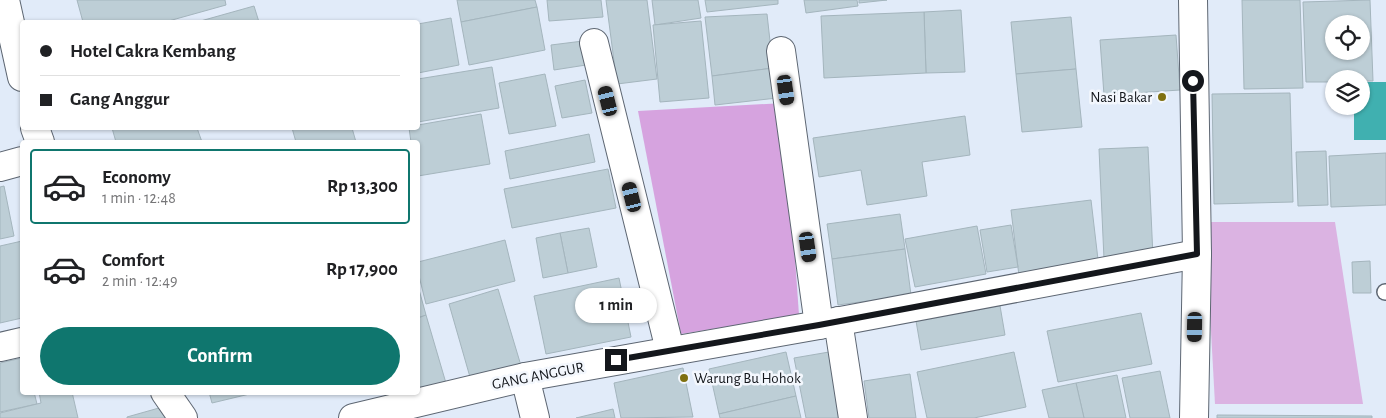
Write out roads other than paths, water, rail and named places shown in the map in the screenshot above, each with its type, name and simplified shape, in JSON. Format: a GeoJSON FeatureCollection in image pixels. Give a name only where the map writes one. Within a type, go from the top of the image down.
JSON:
{"type":"FeatureCollection","features":[{"type":"Feature","properties":{"kind":"street"},"geometry":{"type":"LineString","coordinates":[[5,0],[20,68]]}},
{"type":"Feature","properties":{"kind":"street"},"geometry":{"type":"LineString","coordinates":[[1193,0],[1197,254],[1194,418]]}},
{"type":"Feature","properties":{"kind":"street"},"geometry":{"type":"LineString","coordinates":[[594,43],[670,350]]}},
{"type":"Feature","properties":{"kind":"street"},"geometry":{"type":"LineString","coordinates":[[781,50],[829,323],[853,418]]}},
{"type":"Feature","properties":{"kind":"street"},"geometry":{"type":"LineString","coordinates":[[0,167],[20,162]]}},
{"type":"Feature","properties":{"kind":"street","name":"GANG ANGGUR"},"geometry":{"type":"LineString","coordinates":[[353,418],[525,377],[829,323],[1197,254]]}},
{"type":"Feature","properties":{"kind":"street"},"geometry":{"type":"LineString","coordinates":[[0,348],[20,343]]}},
{"type":"Feature","properties":{"kind":"street"},"geometry":{"type":"LineString","coordinates":[[525,377],[535,418]]}},
{"type":"Feature","properties":{"kind":"street"},"geometry":{"type":"LineString","coordinates":[[167,395],[183,418]]}},
{"type":"Feature","properties":{"kind":"place","name":"Nasi Bakar"},"geometry":{"type":"Point","coordinates":[1162,97]}},
{"type":"Feature","properties":{"kind":"place","name":"Warung Bu Hohok"},"geometry":{"type":"Point","coordinates":[684,378]}}]}
